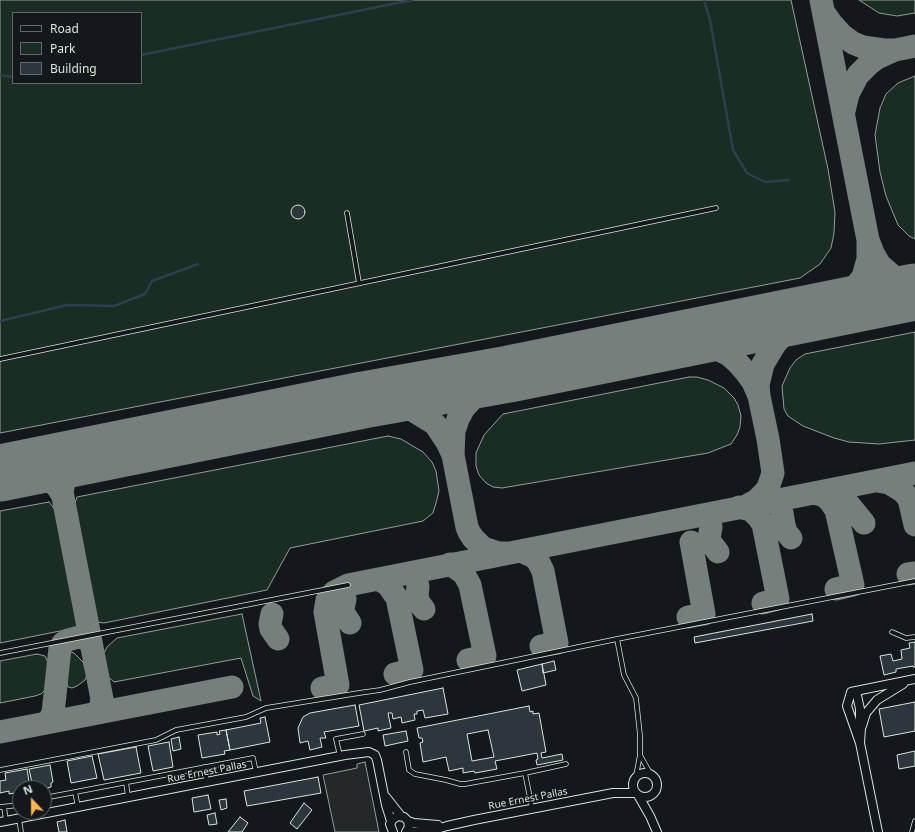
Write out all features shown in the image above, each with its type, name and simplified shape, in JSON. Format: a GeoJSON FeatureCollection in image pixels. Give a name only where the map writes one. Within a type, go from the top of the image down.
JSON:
{"type":"FeatureCollection","features":[{"type":"Feature","properties":{"kind":"street"},"geometry":{"type":"LineString","coordinates":[[853,692],[915,679]]}},
{"type":"Feature","properties":{"kind":"street"},"geometry":{"type":"LineString","coordinates":[[861,728],[866,713],[877,700],[888,692],[915,679]]}},
{"type":"Feature","properties":{"kind":"street"},"geometry":{"type":"LineString","coordinates":[[853,692],[860,709],[860,743]]}},
{"type":"Feature","properties":{"kind":"street"},"geometry":{"type":"LineString","coordinates":[[853,692],[847,706],[860,743],[878,832]]}},
{"type":"Feature","properties":{"kind":"street","name":"Rue Ernest Pallas"},"geometry":{"type":"LineString","coordinates":[[52,812],[340,756],[369,752],[375,755],[377,760],[390,828]]}},
{"type":"Feature","properties":{"kind":"street"},"geometry":{"type":"LineString","coordinates":[[637,794],[646,797],[652,795],[656,790],[656,778],[650,773],[642,772],[634,778],[633,789],[650,816],[657,832]]}},
{"type":"Feature","properties":{"kind":"street","name":"Rue Ernest Pallas"},"geometry":{"type":"LineString","coordinates":[[613,793],[628,786],[634,778]]}},
{"type":"Feature","properties":{"kind":"street","name":"Rue Ernest Pallas"},"geometry":{"type":"LineString","coordinates":[[411,832],[437,829],[532,808],[613,793],[637,794]]}},
{"type":"Feature","properties":{"kind":"street"},"geometry":{"type":"LineString","coordinates":[[650,816],[652,795]]}},
{"type":"Feature","properties":{"kind":"street","name":"Rue Ernest Pallas"},"geometry":{"type":"LineString","coordinates":[[385,797],[404,819],[429,825],[447,826]]}},
{"type":"Feature","properties":{"kind":"street"},"geometry":{"type":"LineString","coordinates":[[390,828],[395,817],[404,819],[409,827],[406,832]]}},
{"type":"Feature","properties":{"kind":"lane"},"geometry":{"type":"LineString","coordinates":[[0,359],[716,208]]}},
{"type":"Feature","properties":{"kind":"lane"},"geometry":{"type":"LineString","coordinates":[[347,213],[359,283]]}},
{"type":"Feature","properties":{"kind":"lane"},"geometry":{"type":"LineString","coordinates":[[0,770],[156,740],[176,730],[246,717],[266,708],[380,690],[410,682],[617,639],[915,581]]}},
{"type":"Feature","properties":{"kind":"lane"},"geometry":{"type":"LineString","coordinates":[[0,653],[348,585]]}},
{"type":"Feature","properties":{"kind":"lane"},"geometry":{"type":"LineString","coordinates":[[892,632],[906,638],[915,637]]}},
{"type":"Feature","properties":{"kind":"lane"},"geometry":{"type":"LineString","coordinates":[[617,639],[624,675],[636,698],[640,735],[640,755],[634,778]]}},
{"type":"Feature","properties":{"kind":"lane"},"geometry":{"type":"LineString","coordinates":[[340,756],[336,739],[363,734]]}},
{"type":"Feature","properties":{"kind":"lane"},"geometry":{"type":"LineString","coordinates":[[406,752],[409,770],[415,774],[460,784],[525,773],[566,764]]}},
{"type":"Feature","properties":{"kind":"lane"},"geometry":{"type":"LineString","coordinates":[[640,755],[650,773]]}},
{"type":"Feature","properties":{"kind":"lane"},"geometry":{"type":"LineString","coordinates":[[52,796],[253,758],[256,772]]}},
{"type":"Feature","properties":{"kind":"lane"},"geometry":{"type":"LineString","coordinates":[[204,767],[207,782]]}},
{"type":"Feature","properties":{"kind":"lane"},"geometry":{"type":"LineString","coordinates":[[525,773],[532,808]]}},
{"type":"Feature","properties":{"kind":"lane"},"geometry":{"type":"LineString","coordinates":[[126,782],[128,797]]}},
{"type":"Feature","properties":{"kind":"lane"},"geometry":{"type":"LineString","coordinates":[[75,792],[78,807]]}},
{"type":"Feature","properties":{"kind":"lane"},"geometry":{"type":"LineString","coordinates":[[3,821],[2,807],[12,806]]}},
{"type":"Feature","properties":{"kind":"lane"},"geometry":{"type":"LineString","coordinates":[[19,820],[22,832]]}},
{"type":"Feature","properties":{"kind":"lane"},"geometry":{"type":"LineString","coordinates":[[912,832],[915,821]]}},
{"type":"Feature","properties":{"kind":"green space"},"geometry":{"type":"Polygon","coordinates":[[[0,0],[791,0],[828,169],[835,212],[834,233],[831,248],[820,264],[800,278],[0,433],[0,0]]]}},
{"type":"Feature","properties":{"kind":"green space"},"geometry":{"type":"Polygon","coordinates":[[[859,0],[915,0],[915,13],[897,16],[879,13],[859,0]]]}},
{"type":"Feature","properties":{"kind":"green space"},"geometry":{"type":"Polygon","coordinates":[[[915,76],[915,239],[909,236],[898,225],[886,196],[880,172],[875,135],[880,108],[886,94],[898,83],[915,76]]]}},
{"type":"Feature","properties":{"kind":"green space"},"geometry":{"type":"Polygon","coordinates":[[[915,332],[915,440],[879,444],[849,442],[803,426],[788,416],[784,409],[782,386],[790,368],[796,360],[805,354],[915,332]]]}},
{"type":"Feature","properties":{"kind":"green space"},"geometry":{"type":"Polygon","coordinates":[[[689,377],[697,377],[708,380],[724,388],[734,398],[741,416],[740,427],[731,444],[708,453],[502,488],[493,487],[486,483],[479,475],[476,466],[476,453],[484,435],[503,414],[689,377]]]}},
{"type":"Feature","properties":{"kind":"green space"},"geometry":{"type":"Polygon","coordinates":[[[388,436],[401,439],[423,452],[432,462],[436,471],[439,491],[436,503],[433,513],[423,521],[290,548],[267,590],[104,623],[97,622],[92,615],[76,525],[75,503],[77,497],[388,436]]]}},
{"type":"Feature","properties":{"kind":"green space"},"geometry":{"type":"Polygon","coordinates":[[[49,502],[56,511],[71,571],[80,620],[79,625],[75,628],[0,643],[0,511],[49,502]]]}},
{"type":"Feature","properties":{"kind":"green space"},"geometry":{"type":"Polygon","coordinates":[[[242,614],[261,701],[253,696],[241,658],[114,682],[105,674],[102,662],[103,655],[107,647],[117,638],[242,614]]]}},
{"type":"Feature","properties":{"kind":"green space"},"geometry":{"type":"Polygon","coordinates":[[[67,653],[74,653],[83,662],[87,675],[85,680],[72,688],[68,687],[67,683],[66,656],[67,653]]]}},
{"type":"Feature","properties":{"kind":"green space"},"geometry":{"type":"Polygon","coordinates":[[[37,654],[45,656],[49,665],[45,690],[41,694],[35,696],[0,703],[0,661],[37,654]]]}},
{"type":"Feature","properties":{"kind":"shaded area"},"geometry":{"type":"Polygon","coordinates":[[[365,762],[379,832],[335,832],[323,775],[357,768],[357,764],[365,762]]]}},
{"type":"Feature","properties":{"kind":"building"},"geometry":{"type":"Polygon","coordinates":[[[295,205],[301,205],[305,209],[305,215],[301,219],[295,219],[291,215],[291,209],[295,205]]]}},
{"type":"Feature","properties":{"kind":"building"},"geometry":{"type":"Polygon","coordinates":[[[812,614],[813,621],[695,643],[694,637],[812,614]]]}},
{"type":"Feature","properties":{"kind":"building"},"geometry":{"type":"Polygon","coordinates":[[[915,642],[915,667],[913,666],[896,669],[896,672],[884,675],[880,656],[891,654],[893,661],[902,659],[901,650],[910,648],[909,643],[915,642]]]}},
{"type":"Feature","properties":{"kind":"building"},"geometry":{"type":"Polygon","coordinates":[[[554,661],[556,670],[543,673],[542,664],[554,661]]]}},
{"type":"Feature","properties":{"kind":"building"},"geometry":{"type":"Polygon","coordinates":[[[542,664],[546,685],[522,691],[517,670],[542,664]]]}},
{"type":"Feature","properties":{"kind":"building"},"geometry":{"type":"Polygon","coordinates":[[[443,688],[448,714],[425,718],[423,710],[417,711],[417,714],[414,714],[415,720],[402,723],[401,717],[393,719],[392,713],[388,713],[391,728],[378,731],[378,728],[364,731],[359,705],[443,688]]]}},
{"type":"Feature","properties":{"kind":"building"},"geometry":{"type":"Polygon","coordinates":[[[915,702],[915,731],[884,737],[879,709],[915,702]]]}},
{"type":"Feature","properties":{"kind":"building"},"geometry":{"type":"Polygon","coordinates":[[[355,705],[359,726],[324,732],[326,738],[320,738],[322,747],[310,750],[308,741],[300,743],[298,728],[303,717],[310,713],[355,705]]]}},
{"type":"Feature","properties":{"kind":"building"},"geometry":{"type":"Polygon","coordinates":[[[529,706],[530,712],[533,711],[533,714],[539,713],[546,752],[541,753],[542,758],[562,754],[563,760],[537,765],[537,753],[495,761],[497,769],[475,773],[474,771],[463,773],[463,768],[449,771],[446,757],[423,762],[420,743],[423,742],[422,738],[419,738],[417,728],[529,706]],[[488,730],[467,734],[472,761],[494,757],[488,730]]]}},
{"type":"Feature","properties":{"kind":"building"},"geometry":{"type":"Polygon","coordinates":[[[265,717],[270,742],[230,750],[226,730],[261,723],[260,718],[265,717]]]}},
{"type":"Feature","properties":{"kind":"building"},"geometry":{"type":"Polygon","coordinates":[[[226,730],[230,750],[224,751],[225,754],[202,758],[198,735],[217,732],[217,735],[220,734],[219,731],[226,730]]]}},
{"type":"Feature","properties":{"kind":"building"},"geometry":{"type":"Polygon","coordinates":[[[406,731],[408,741],[385,746],[383,735],[406,731]]]}},
{"type":"Feature","properties":{"kind":"building"},"geometry":{"type":"Polygon","coordinates":[[[179,737],[181,749],[173,751],[171,739],[179,737]]]}},
{"type":"Feature","properties":{"kind":"building"},"geometry":{"type":"Polygon","coordinates":[[[169,742],[173,767],[153,771],[148,746],[169,742]]]}},
{"type":"Feature","properties":{"kind":"building"},"geometry":{"type":"Polygon","coordinates":[[[136,747],[141,773],[104,780],[98,754],[136,747]]]}},
{"type":"Feature","properties":{"kind":"building"},"geometry":{"type":"Polygon","coordinates":[[[915,751],[915,766],[899,769],[897,755],[915,751]]]}},
{"type":"Feature","properties":{"kind":"building"},"geometry":{"type":"Polygon","coordinates":[[[92,756],[97,778],[71,783],[67,761],[92,756]]]}},
{"type":"Feature","properties":{"kind":"building"},"geometry":{"type":"Polygon","coordinates":[[[50,765],[53,782],[52,780],[31,780],[29,769],[50,765]]]}},
{"type":"Feature","properties":{"kind":"building"},"geometry":{"type":"Polygon","coordinates":[[[27,769],[29,780],[12,780],[12,793],[9,794],[9,791],[0,793],[0,781],[6,780],[5,773],[27,769]]]}},
{"type":"Feature","properties":{"kind":"building"},"geometry":{"type":"Polygon","coordinates":[[[318,777],[321,793],[247,806],[244,791],[318,777]]]}},
{"type":"Feature","properties":{"kind":"building"},"geometry":{"type":"Polygon","coordinates":[[[208,795],[211,809],[194,812],[192,798],[208,795]]]}},
{"type":"Feature","properties":{"kind":"building"},"geometry":{"type":"Polygon","coordinates":[[[226,799],[227,808],[221,810],[219,800],[226,799]]]}},
{"type":"Feature","properties":{"kind":"building"},"geometry":{"type":"Polygon","coordinates":[[[304,803],[312,810],[297,829],[290,823],[304,803]]]}},
{"type":"Feature","properties":{"kind":"building"},"geometry":{"type":"Polygon","coordinates":[[[215,813],[217,824],[209,825],[207,815],[215,813]]]}},
{"type":"Feature","properties":{"kind":"building"},"geometry":{"type":"Polygon","coordinates":[[[240,817],[248,823],[242,832],[228,832],[240,817]]]}},
{"type":"Feature","properties":{"kind":"building"},"geometry":{"type":"Polygon","coordinates":[[[65,820],[67,832],[59,832],[57,822],[65,820]]]}},
{"type":"Feature","properties":{"kind":"waterway"},"geometry":{"type":"LineString","coordinates":[[142,55],[412,0]]}},
{"type":"Feature","properties":{"kind":"waterway"},"geometry":{"type":"LineString","coordinates":[[704,0],[710,20],[733,150],[747,173],[765,182],[789,180]]}},
{"type":"Feature","properties":{"kind":"waterway"},"geometry":{"type":"LineString","coordinates":[[0,75],[12,77]]}},
{"type":"Feature","properties":{"kind":"waterway"},"geometry":{"type":"LineString","coordinates":[[0,321],[67,305],[114,306],[145,294],[152,281],[198,264]]}},
{"type":"Feature","properties":{"kind":"taxiway"},"geometry":{"type":"LineString","coordinates":[[821,0],[868,240],[880,265],[895,278],[915,286]]}},
{"type":"Feature","properties":{"kind":"taxiway"},"geometry":{"type":"LineString","coordinates":[[825,14],[842,35],[853,43],[863,47],[895,50],[915,46]]}},
{"type":"Feature","properties":{"kind":"taxiway"},"geometry":{"type":"LineString","coordinates":[[844,111],[848,94],[858,75],[877,58],[895,50]]}},
{"type":"Feature","properties":{"kind":"taxiway"},"geometry":{"type":"LineString","coordinates":[[759,396],[758,385],[763,364],[775,344],[792,325],[806,317],[833,306],[848,296],[863,277],[868,259],[868,240]]}},
{"type":"Feature","properties":{"kind":"taxiway"},"geometry":{"type":"LineString","coordinates":[[681,339],[707,344],[729,355],[745,371],[753,382],[759,396],[773,473],[768,488],[764,493],[757,500],[746,506]]}},
{"type":"Feature","properties":{"kind":"taxiway"},"geometry":{"type":"LineString","coordinates":[[453,455],[454,431],[464,408],[484,386],[509,374]]}},
{"type":"Feature","properties":{"kind":"taxiway"},"geometry":{"type":"LineString","coordinates":[[363,400],[386,401],[407,407],[435,424],[447,442],[453,455],[469,532],[483,548],[498,553],[505,553]]}},
{"type":"Feature","properties":{"kind":"taxiway"},"geometry":{"type":"LineString","coordinates":[[97,713],[100,709],[102,699],[62,492],[64,482],[72,468],[80,461],[99,453]]}},
{"type":"Feature","properties":{"kind":"taxiway"},"geometry":{"type":"LineString","coordinates":[[19,469],[34,471],[48,477],[63,496]]}},
{"type":"Feature","properties":{"kind":"taxiway"},"geometry":{"type":"LineString","coordinates":[[322,688],[338,685],[325,612],[327,600],[334,592],[348,585],[915,473]]}},
{"type":"Feature","properties":{"kind":"taxiway"},"geometry":{"type":"LineString","coordinates":[[877,481],[889,483],[902,491],[908,497],[915,525]]}},
{"type":"Feature","properties":{"kind":"taxiway"},"geometry":{"type":"LineString","coordinates":[[814,493],[822,495],[829,500],[836,510],[853,585],[836,589]]}},
{"type":"Feature","properties":{"kind":"taxiway"},"geometry":{"type":"LineString","coordinates":[[846,501],[864,523]]}},
{"type":"Feature","properties":{"kind":"taxiway"},"geometry":{"type":"LineString","coordinates":[[739,507],[751,510],[763,524],[778,599],[763,603]]}},
{"type":"Feature","properties":{"kind":"taxiway"},"geometry":{"type":"LineString","coordinates":[[782,513],[786,532],[791,538]]}},
{"type":"Feature","properties":{"kind":"taxiway"},"geometry":{"type":"LineString","coordinates":[[711,527],[709,538],[718,552]]}},
{"type":"Feature","properties":{"kind":"taxiway"},"geometry":{"type":"LineString","coordinates":[[688,617],[704,614],[691,542]]}},
{"type":"Feature","properties":{"kind":"taxiway"},"geometry":{"type":"LineString","coordinates":[[521,551],[534,557],[543,571],[557,643],[541,646]]}},
{"type":"Feature","properties":{"kind":"taxiway"},"geometry":{"type":"LineString","coordinates":[[450,564],[464,574],[470,585],[485,656],[468,660]]}},
{"type":"Feature","properties":{"kind":"taxiway"},"geometry":{"type":"LineString","coordinates":[[908,574],[915,573]]}},
{"type":"Feature","properties":{"kind":"taxiway"},"geometry":{"type":"LineString","coordinates":[[378,579],[388,585],[397,598],[412,670],[395,674]]}},
{"type":"Feature","properties":{"kind":"taxiway"},"geometry":{"type":"LineString","coordinates":[[418,586],[417,596],[419,603],[424,609]]}},
{"type":"Feature","properties":{"kind":"taxiway"},"geometry":{"type":"LineString","coordinates":[[345,599],[343,609],[344,614],[350,623]]}},
{"type":"Feature","properties":{"kind":"taxiway"},"geometry":{"type":"LineString","coordinates":[[272,614],[270,624],[271,629],[278,639]]}},
{"type":"Feature","properties":{"kind":"taxiway"},"geometry":{"type":"LineString","coordinates":[[48,722],[53,713],[60,648],[63,643],[68,640],[79,637],[87,639],[90,643]]}},
{"type":"Feature","properties":{"kind":"taxiway"},"geometry":{"type":"LineString","coordinates":[[0,732],[232,687]]}},
{"type":"Feature","properties":{"kind":"runway"},"geometry":{"type":"LineString","coordinates":[[0,473],[363,400],[509,374],[915,292]]}}]}
